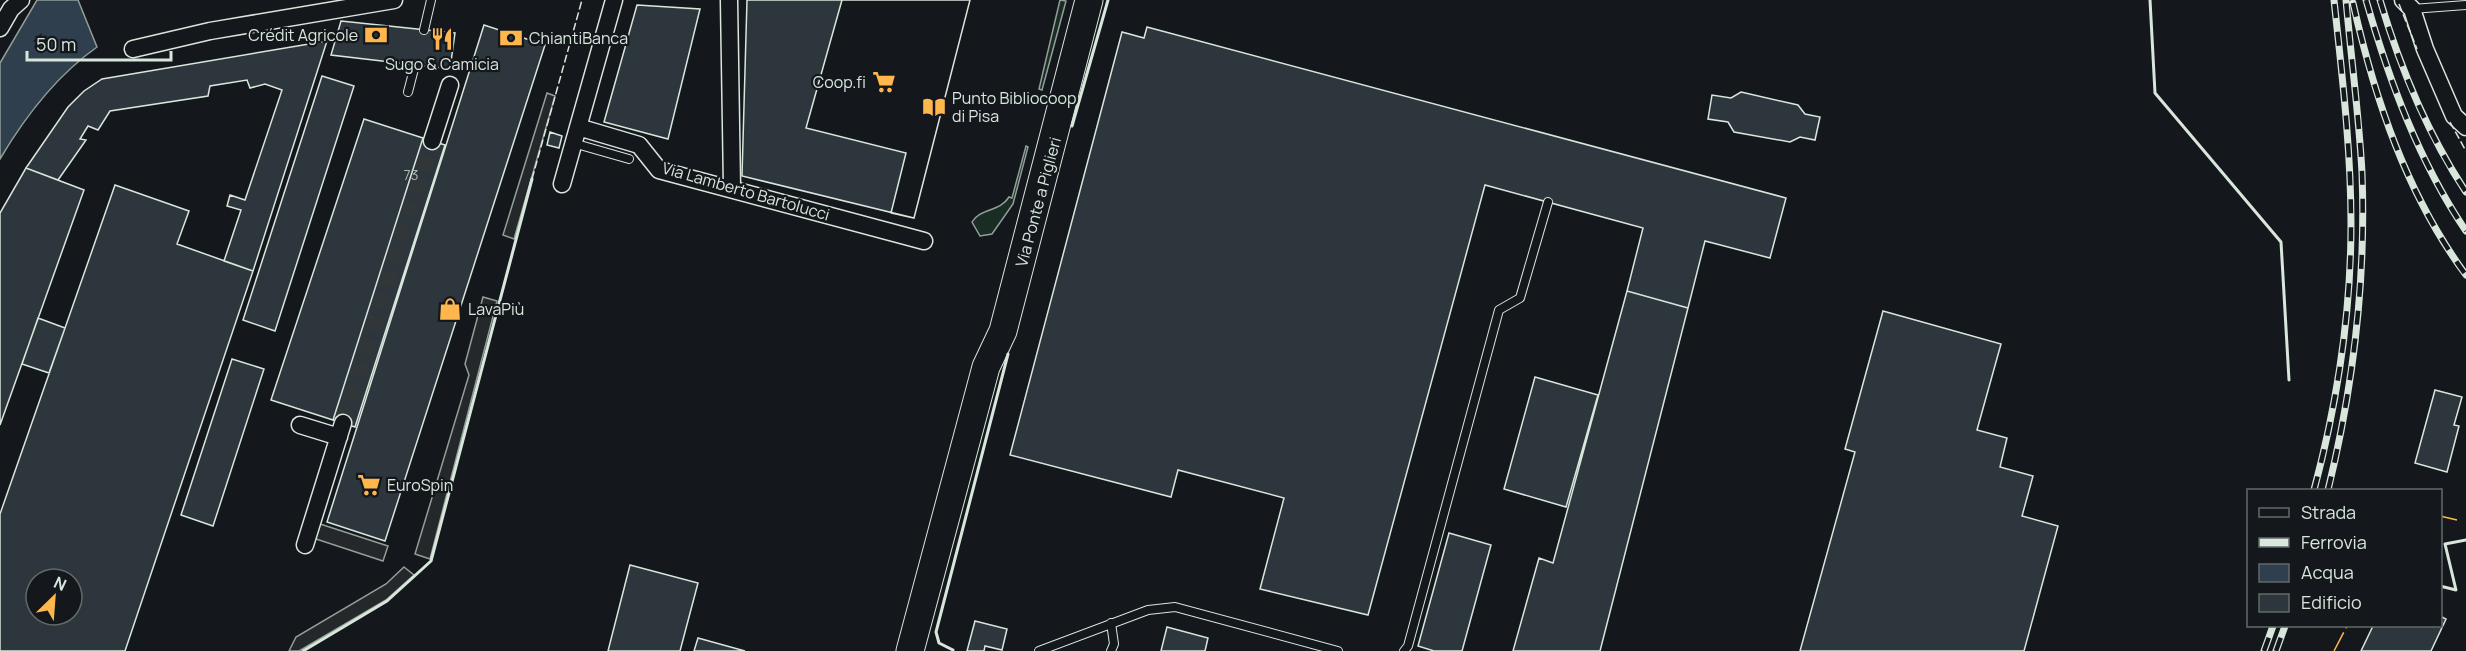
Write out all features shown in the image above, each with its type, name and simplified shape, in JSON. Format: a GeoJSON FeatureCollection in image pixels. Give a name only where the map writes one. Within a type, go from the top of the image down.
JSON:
{"type":"FeatureCollection","features":[{"type":"Feature","properties":{"kind":"main road","name":"Via Ponte a Piglieri"},"geometry":{"type":"LineString","coordinates":[[986,367],[988,338],[997,294],[1073,0]]}},
{"type":"Feature","properties":{"kind":"main road","name":"Via Ponte a Piglieri"},"geometry":{"type":"LineString","coordinates":[[911,651],[986,367],[1003,331],[1053,147],[1089,0]]}},
{"type":"Feature","properties":{"kind":"street"},"geometry":{"type":"LineString","coordinates":[[0,28],[11,9],[21,0]]}},
{"type":"Feature","properties":{"kind":"street"},"geometry":{"type":"LineString","coordinates":[[133,49],[210,31],[394,0]]}},
{"type":"Feature","properties":{"kind":"street"},"geometry":{"type":"LineString","coordinates":[[562,184],[614,0]]}},
{"type":"Feature","properties":{"kind":"street"},"geometry":{"type":"LineString","coordinates":[[729,0],[732,187]]}},
{"type":"Feature","properties":{"kind":"street"},"geometry":{"type":"LineString","coordinates":[[2408,4],[2454,116],[2466,127]]}},
{"type":"Feature","properties":{"kind":"street"},"geometry":{"type":"LineString","coordinates":[[432,141],[450,85]]}},
{"type":"Feature","properties":{"kind":"street","name":"Via Lamberto Bartolucci"},"geometry":{"type":"LineString","coordinates":[[576,135],[639,145],[658,170],[732,187],[924,241]]}},
{"type":"Feature","properties":{"kind":"street"},"geometry":{"type":"LineString","coordinates":[[300,425],[341,430],[305,544]]}},
{"type":"Feature","properties":{"kind":"lane"},"geometry":{"type":"LineString","coordinates":[[424,30],[431,0]]}},
{"type":"Feature","properties":{"kind":"lane"},"geometry":{"type":"LineString","coordinates":[[2408,4],[2466,5]]}},
{"type":"Feature","properties":{"kind":"lane"},"geometry":{"type":"LineString","coordinates":[[408,93],[415,65]]}},
{"type":"Feature","properties":{"kind":"lane"},"geometry":{"type":"LineString","coordinates":[[576,135],[629,159]]}},
{"type":"Feature","properties":{"kind":"lane"},"geometry":{"type":"LineString","coordinates":[[1404,651],[1408,646],[1499,310],[1520,298],[1548,202]]}},
{"type":"Feature","properties":{"kind":"lane"},"geometry":{"type":"LineString","coordinates":[[1039,651],[1148,610],[1175,607],[1338,651]]}},
{"type":"Feature","properties":{"kind":"lane"},"geometry":{"type":"LineString","coordinates":[[1110,651],[1114,644],[1111,623]]}},
{"type":"Feature","properties":{"kind":"green space"},"geometry":{"type":"Polygon","coordinates":[[[1060,0],[1066,1],[1042,90],[1039,89],[1060,0]]]}},
{"type":"Feature","properties":{"kind":"green space"},"geometry":{"type":"Polygon","coordinates":[[[1026,146],[1028,147],[1013,204],[992,234],[980,236],[972,222],[980,214],[1001,205],[1009,197],[1012,198],[1026,146]]]}},
{"type":"Feature","properties":{"kind":"shaded area"},"geometry":{"type":"Polygon","coordinates":[[[547,93],[555,96],[514,239],[503,235],[547,93]]]}},
{"type":"Feature","properties":{"kind":"shaded area"},"geometry":{"type":"Polygon","coordinates":[[[483,297],[497,301],[430,559],[415,554],[469,375],[465,364],[483,297]]]}},
{"type":"Feature","properties":{"kind":"shaded area"},"geometry":{"type":"Polygon","coordinates":[[[314,522],[388,546],[383,561],[310,537],[314,522]]]}},
{"type":"Feature","properties":{"kind":"shaded area"},"geometry":{"type":"Polygon","coordinates":[[[404,567],[414,575],[386,600],[299,651],[289,651],[296,637],[386,584],[404,567]]]}},
{"type":"Feature","properties":{"kind":"water"},"geometry":{"type":"Polygon","coordinates":[[[37,0],[78,0],[97,47],[82,58],[43,97],[20,127],[0,159],[0,63],[37,0]]]}},
{"type":"Feature","properties":{"kind":"building"},"geometry":{"type":"Polygon","coordinates":[[[747,0],[970,0],[914,218],[742,176],[747,0]]]}},
{"type":"Feature","properties":{"kind":"building","name":"Coop.fi"},"geometry":{"type":"Polygon","coordinates":[[[842,0],[970,0],[914,218],[891,213],[906,153],[806,128],[842,0]]]}},
{"type":"Feature","properties":{"kind":"building"},"geometry":{"type":"Polygon","coordinates":[[[637,5],[700,9],[668,139],[604,122],[637,5]]]}},
{"type":"Feature","properties":{"kind":"building"},"geometry":{"type":"Polygon","coordinates":[[[341,21],[455,33],[450,69],[331,55],[341,21]]]}},
{"type":"Feature","properties":{"kind":"building"},"geometry":{"type":"Polygon","coordinates":[[[484,25],[545,45],[385,541],[327,522],[484,25]]]}},
{"type":"Feature","properties":{"kind":"building"},"geometry":{"type":"Polygon","coordinates":[[[1147,27],[1786,198],[1770,258],[1705,241],[1688,308],[1627,291],[1643,228],[1485,185],[1368,615],[1260,589],[1284,498],[1178,470],[1171,497],[1010,455],[1122,32],[1144,38],[1147,27]]]}},
{"type":"Feature","properties":{"kind":"building"},"geometry":{"type":"Polygon","coordinates":[[[327,41],[253,271],[224,261],[241,210],[227,206],[230,195],[245,200],[282,90],[265,84],[250,88],[247,80],[210,86],[208,96],[110,111],[98,130],[88,126],[80,139],[86,140],[58,180],[26,168],[68,107],[84,91],[102,79],[327,41]]]}},
{"type":"Feature","properties":{"kind":"building"},"geometry":{"type":"Polygon","coordinates":[[[322,76],[354,86],[275,331],[243,320],[322,76]]]}},
{"type":"Feature","properties":{"kind":"building"},"geometry":{"type":"Polygon","coordinates":[[[1741,92],[1798,105],[1805,114],[1820,117],[1815,140],[1800,137],[1790,142],[1734,132],[1728,122],[1708,119],[1712,95],[1731,98],[1741,92]]]}},
{"type":"Feature","properties":{"kind":"building"},"geometry":{"type":"Polygon","coordinates":[[[364,119],[423,138],[333,420],[271,400],[364,119]]]}},
{"type":"Feature","properties":{"kind":"building"},"geometry":{"type":"Polygon","coordinates":[[[550,132],[562,136],[559,148],[547,145],[550,132]]]}},
{"type":"Feature","properties":{"kind":"building"},"geometry":{"type":"Polygon","coordinates":[[[423,138],[445,145],[355,427],[333,420],[423,138]]]}},
{"type":"Feature","properties":{"kind":"building"},"geometry":{"type":"Polygon","coordinates":[[[26,168],[84,190],[0,425],[0,213],[26,168]]]}},
{"type":"Feature","properties":{"kind":"building"},"geometry":{"type":"Polygon","coordinates":[[[115,185],[189,211],[177,244],[253,271],[125,651],[0,651],[0,514],[115,185]]]}},
{"type":"Feature","properties":{"kind":"building"},"geometry":{"type":"Polygon","coordinates":[[[1627,291],[1688,308],[1600,651],[1513,651],[1539,558],[1553,563],[1627,291]]]}},
{"type":"Feature","properties":{"kind":"building"},"geometry":{"type":"Polygon","coordinates":[[[1883,311],[2001,344],[1977,430],[2007,438],[2000,467],[2033,476],[2022,516],[2058,526],[2024,651],[1800,651],[1855,452],[1845,449],[1883,311]]]}},
{"type":"Feature","properties":{"kind":"building"},"geometry":{"type":"Polygon","coordinates":[[[38,318],[65,328],[49,373],[22,364],[38,318]]]}},
{"type":"Feature","properties":{"kind":"building"},"geometry":{"type":"Polygon","coordinates":[[[232,359],[264,369],[213,526],[181,515],[232,359]]]}},
{"type":"Feature","properties":{"kind":"building"},"geometry":{"type":"Polygon","coordinates":[[[1535,377],[1598,395],[1566,507],[1504,489],[1535,377]]]}},
{"type":"Feature","properties":{"kind":"building"},"geometry":{"type":"Polygon","coordinates":[[[2435,390],[2462,397],[2454,425],[2459,426],[2447,472],[2415,463],[2435,390]]]}},
{"type":"Feature","properties":{"kind":"building"},"geometry":{"type":"Polygon","coordinates":[[[1449,533],[1491,545],[1462,651],[1434,651],[1418,646],[1449,533]]]}},
{"type":"Feature","properties":{"kind":"building"},"geometry":{"type":"Polygon","coordinates":[[[630,565],[698,583],[680,651],[608,651],[630,565]]]}},
{"type":"Feature","properties":{"kind":"building"},"geometry":{"type":"Polygon","coordinates":[[[2442,617],[2446,619],[2431,651],[2361,651],[2373,627],[2442,627],[2442,617]]]}},
{"type":"Feature","properties":{"kind":"building"},"geometry":{"type":"Polygon","coordinates":[[[975,621],[1007,629],[1002,650],[985,646],[984,651],[967,651],[975,621]]]}},
{"type":"Feature","properties":{"kind":"building"},"geometry":{"type":"Polygon","coordinates":[[[1167,627],[1208,638],[1205,651],[1161,651],[1167,627]]]}},
{"type":"Feature","properties":{"kind":"building"},"geometry":{"type":"Polygon","coordinates":[[[698,638],[745,651],[694,651],[698,638]]]}},
{"type":"Feature","properties":{"kind":"tunnel"},"geometry":{"type":"LineString","coordinates":[[343,423],[432,141]]}},
{"type":"Feature","properties":{"kind":"railway"},"geometry":{"type":"LineString","coordinates":[[2314,489],[2336,392],[2345,325],[2350,257],[2351,196],[2348,140],[2334,0]]}},
{"type":"Feature","properties":{"kind":"railway"},"geometry":{"type":"LineString","coordinates":[[2328,489],[2351,373],[2362,253],[2361,151],[2346,0]]}},
{"type":"Feature","properties":{"kind":"railway"},"geometry":{"type":"LineString","coordinates":[[2366,0],[2407,120],[2434,177],[2466,231]]}},
{"type":"Feature","properties":{"kind":"railway"},"geometry":{"type":"LineString","coordinates":[[2380,0],[2396,50],[2416,99],[2439,147],[2466,192]]}},
{"type":"Feature","properties":{"kind":"railway"},"geometry":{"type":"LineString","coordinates":[[2353,3],[2383,111],[2410,179],[2445,244],[2466,275]]}},
{"type":"Feature","properties":{"kind":"railway"},"geometry":{"type":"LineString","coordinates":[[2264,651],[2273,627]]}},
{"type":"Feature","properties":{"kind":"railway"},"geometry":{"type":"LineString","coordinates":[[2276,651],[2285,627]]}},
{"type":"Feature","properties":{"kind":"fence"},"geometry":{"type":"LineString","coordinates":[[532,179],[582,0]]}},
{"type":"Feature","properties":{"kind":"fence"},"geometry":{"type":"LineString","coordinates":[[2399,4],[2417,49]]}},
{"type":"Feature","properties":{"kind":"fence"},"geometry":{"type":"LineString","coordinates":[[2450,122],[2466,151]]}},
{"type":"Feature","properties":{"kind":"wall"},"geometry":{"type":"LineString","coordinates":[[1072,126],[1108,0]]}},
{"type":"Feature","properties":{"kind":"wall"},"geometry":{"type":"LineString","coordinates":[[2150,0],[2155,93],[2281,242],[2289,380]]}},
{"type":"Feature","properties":{"kind":"wall"},"geometry":{"type":"LineString","coordinates":[[303,651],[387,601],[431,561],[532,179]]}},
{"type":"Feature","properties":{"kind":"wall"},"geometry":{"type":"LineString","coordinates":[[953,650],[939,643],[936,632],[1008,354]]}},
{"type":"Feature","properties":{"kind":"wall"},"geometry":{"type":"LineString","coordinates":[[2442,586],[2456,590],[2445,544],[2466,540]]}},
{"type":"Feature","properties":{"kind":"power"},"geometry":{"type":"LineString","coordinates":[[2442,516],[2457,520]]}},
{"type":"Feature","properties":{"kind":"power"},"geometry":{"type":"LineString","coordinates":[[2334,651],[2346,627]]}},
{"type":"Feature","properties":{"kind":"place","name":"Crédit Agricole"},"geometry":{"type":"Point","coordinates":[376,35]}},
{"type":"Feature","properties":{"kind":"place","name":"ChiantiBanca"},"geometry":{"type":"Point","coordinates":[511,38]}},
{"type":"Feature","properties":{"kind":"place","name":"Sugo & Camicia"},"geometry":{"type":"Point","coordinates":[442,39]}},
{"type":"Feature","properties":{"kind":"place","name":"Coop.fi"},"geometry":{"type":"Point","coordinates":[884,82]}},
{"type":"Feature","properties":{"kind":"place","name":"Punto Bibliocoop di Pisa"},"geometry":{"type":"Point","coordinates":[934,107]}},
{"type":"Feature","properties":{"kind":"place","name":"LavaPiù"},"geometry":{"type":"Point","coordinates":[450,309]}},
{"type":"Feature","properties":{"kind":"place","name":"EuroSpin"},"geometry":{"type":"Point","coordinates":[369,485]}}]}
